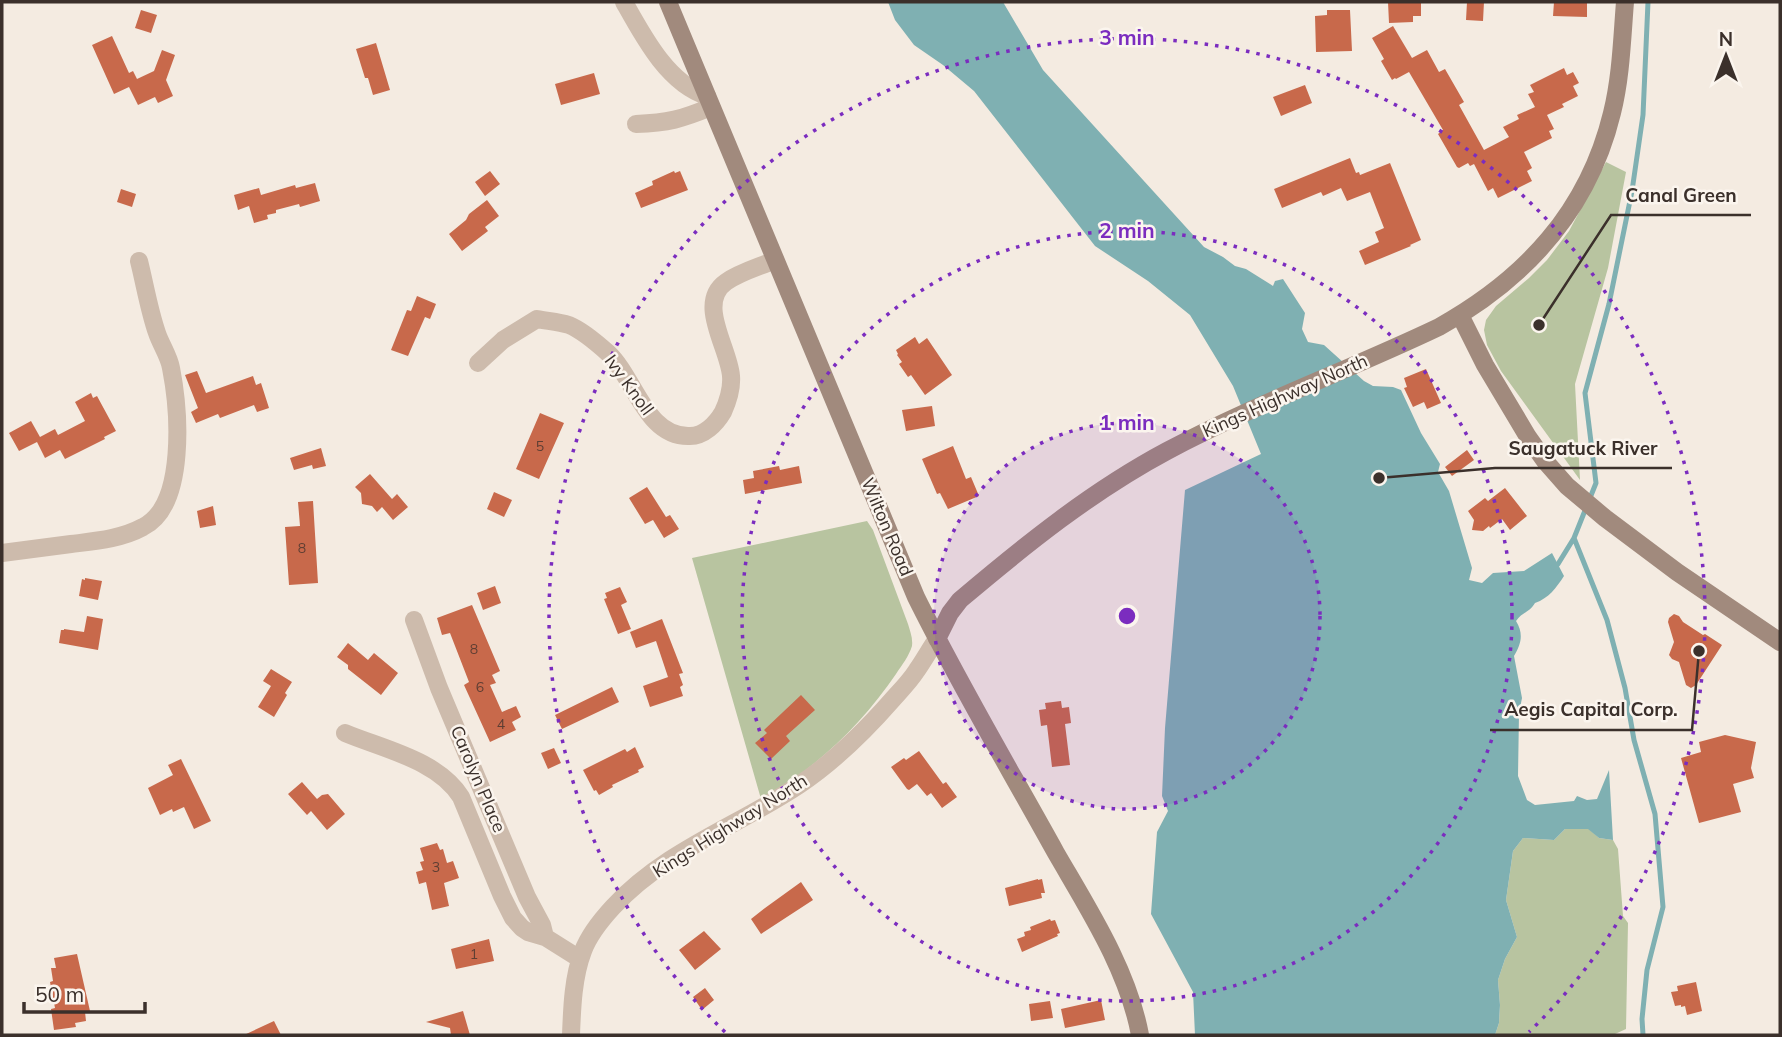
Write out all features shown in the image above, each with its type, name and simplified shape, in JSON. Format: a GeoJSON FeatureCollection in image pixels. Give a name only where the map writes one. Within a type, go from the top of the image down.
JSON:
{"type":"FeatureCollection","features":[{"type":"Feature","properties":{"kind":"main road","name":"Wilton Road"},"geometry":{"type":"LineString","coordinates":[[668,2],[906,576],[937,639],[1112,954],[1129,995],[1140,1035]]}},
{"type":"Feature","properties":{"kind":"main road","name":"Kings Highway North"},"geometry":{"type":"LineString","coordinates":[[937,639],[960,600],[1039,535],[1135,469],[1235,417],[1439,327],[1507,282],[1533,258],[1558,228],[1584,185],[1601,148],[1612,112],[1619,74],[1625,2]]}},
{"type":"Feature","properties":{"kind":"main road"},"geometry":{"type":"LineString","coordinates":[[1460,315],[1485,366],[1528,437],[1570,489],[1617,528],[1699,588],[1780,642]]}},
{"type":"Feature","properties":{"kind":"street"},"geometry":{"type":"LineString","coordinates":[[624,2],[658,57],[682,84],[709,101],[683,119],[636,124]]}},
{"type":"Feature","properties":{"kind":"street","name":"Ivy Knoll"},"geometry":{"type":"LineString","coordinates":[[478,363],[503,340],[537,319],[569,325],[608,353],[621,367],[646,412],[658,424],[671,433],[696,436],[716,422],[727,404],[731,389],[731,375],[713,309],[714,295],[726,281],[775,260]]}},
{"type":"Feature","properties":{"kind":"street"},"geometry":{"type":"LineString","coordinates":[[2,553],[100,540],[129,533],[149,524],[167,502],[176,449],[177,421],[173,382],[170,363],[157,333],[139,261]]}},
{"type":"Feature","properties":{"kind":"street","name":"Carolyn Place"},"geometry":{"type":"LineString","coordinates":[[414,620],[444,700],[545,937]]}},
{"type":"Feature","properties":{"kind":"street","name":"Kings Highway North"},"geometry":{"type":"LineString","coordinates":[[571,1035],[573,995],[580,960],[589,937],[619,900],[650,874],[697,842],[792,790],[820,770],[848,747],[877,717],[916,673],[937,639]]}},
{"type":"Feature","properties":{"kind":"street"},"geometry":{"type":"LineString","coordinates":[[345,733],[427,766],[450,783],[461,797],[513,918],[528,932],[545,937],[580,960]]}},
{"type":"Feature","properties":{"kind":"green space"},"geometry":{"type":"Polygon","coordinates":[[[1606,162],[1626,172],[1608,268],[1575,384],[1580,480],[1501,371],[1487,345],[1484,330],[1486,320],[1496,306],[1547,260],[1569,231],[1606,162]]]}},
{"type":"Feature","properties":{"kind":"green space"},"geometry":{"type":"Polygon","coordinates":[[[867,521],[873,530],[908,624],[912,640],[911,650],[883,693],[853,728],[800,774],[761,799],[692,558],[867,521]]]}},
{"type":"Feature","properties":{"kind":"green space"},"geometry":{"type":"Polygon","coordinates":[[[1565,829],[1589,829],[1599,838],[1613,840],[1618,849],[1623,916],[1628,923],[1626,1029],[1615,1034],[1495,1035],[1500,1005],[1498,980],[1517,937],[1506,900],[1513,851],[1523,838],[1554,840],[1565,829]]]}},
{"type":"Feature","properties":{"kind":"water"},"geometry":{"type":"Polygon","coordinates":[[[888,2],[1003,2],[1043,70],[1204,247],[1273,286],[1275,281],[1283,279],[1305,313],[1302,329],[1308,342],[1324,345],[1373,386],[1401,390],[1421,433],[1440,464],[1438,472],[1449,491],[1472,568],[1469,580],[1482,583],[1493,573],[1524,571],[1552,553],[1564,576],[1552,592],[1516,621],[1521,639],[1514,656],[1522,698],[1519,713],[1518,776],[1527,800],[1535,805],[1574,801],[1577,796],[1587,800],[1597,799],[1609,770],[1613,840],[1599,838],[1588,829],[1565,829],[1554,840],[1523,838],[1513,851],[1506,900],[1517,937],[1498,980],[1500,1005],[1495,1035],[1195,1035],[1193,992],[1151,914],[1157,832],[1168,811],[1162,796],[1165,728],[1185,490],[1261,454],[1233,386],[1190,315],[1148,281],[1095,246],[974,91],[914,45],[895,20],[888,2]]]}},
{"type":"Feature","properties":{"kind":"building"},"geometry":{"type":"Polygon","coordinates":[[[1388,2],[1421,2],[1421,16],[1413,16],[1413,22],[1389,23],[1388,2]]]}},
{"type":"Feature","properties":{"kind":"building"},"geometry":{"type":"Polygon","coordinates":[[[1467,2],[1484,2],[1483,21],[1466,20],[1467,2]]]}},
{"type":"Feature","properties":{"kind":"building"},"geometry":{"type":"Polygon","coordinates":[[[1554,2],[1587,2],[1587,17],[1553,16],[1554,2]]]}},
{"type":"Feature","properties":{"kind":"building"},"geometry":{"type":"Polygon","coordinates":[[[141,10],[157,15],[151,33],[135,28],[141,10]]]}},
{"type":"Feature","properties":{"kind":"building"},"geometry":{"type":"Polygon","coordinates":[[[1327,10],[1350,10],[1352,51],[1316,52],[1315,16],[1327,15],[1327,10]]]}},
{"type":"Feature","properties":{"kind":"building"},"geometry":{"type":"Polygon","coordinates":[[[1393,26],[1412,58],[1427,50],[1439,72],[1445,69],[1464,102],[1459,105],[1484,150],[1509,137],[1503,127],[1519,119],[1517,115],[1535,107],[1528,94],[1534,92],[1530,85],[1564,68],[1567,75],[1573,72],[1579,83],[1573,86],[1578,96],[1547,115],[1554,129],[1549,131],[1552,138],[1524,152],[1532,168],[1527,171],[1532,181],[1498,198],[1493,188],[1488,191],[1474,164],[1457,167],[1438,134],[1443,130],[1409,72],[1392,80],[1381,61],[1384,59],[1372,38],[1393,26]]]}},
{"type":"Feature","properties":{"kind":"building"},"geometry":{"type":"Polygon","coordinates":[[[112,36],[129,73],[133,71],[137,79],[154,71],[162,50],[175,55],[166,80],[173,96],[158,103],[155,97],[138,105],[129,87],[114,94],[92,45],[112,36]]]}},
{"type":"Feature","properties":{"kind":"building"},"geometry":{"type":"Polygon","coordinates":[[[376,43],[390,90],[373,95],[356,49],[376,43]]]}},
{"type":"Feature","properties":{"kind":"building"},"geometry":{"type":"Polygon","coordinates":[[[594,73],[600,94],[561,105],[555,84],[594,73]]]}},
{"type":"Feature","properties":{"kind":"building"},"geometry":{"type":"Polygon","coordinates":[[[1305,85],[1312,103],[1281,116],[1273,97],[1305,85]]]}},
{"type":"Feature","properties":{"kind":"building"},"geometry":{"type":"Polygon","coordinates":[[[1350,158],[1356,173],[1359,172],[1360,175],[1390,163],[1421,240],[1365,265],[1359,251],[1379,242],[1375,232],[1384,228],[1370,192],[1347,201],[1341,188],[1323,196],[1321,192],[1282,208],[1274,189],[1350,158]]]}},
{"type":"Feature","properties":{"kind":"building"},"geometry":{"type":"Polygon","coordinates":[[[490,171],[500,184],[485,196],[475,182],[490,171]]]}},
{"type":"Feature","properties":{"kind":"building"},"geometry":{"type":"Polygon","coordinates":[[[674,171],[680,171],[688,190],[641,208],[635,193],[674,171]]]}},
{"type":"Feature","properties":{"kind":"building"},"geometry":{"type":"Polygon","coordinates":[[[315,183],[320,201],[276,210],[276,213],[267,215],[268,219],[254,223],[249,206],[238,210],[234,195],[259,188],[261,195],[295,185],[296,188],[315,183]]]}},
{"type":"Feature","properties":{"kind":"building"},"geometry":{"type":"Polygon","coordinates":[[[121,189],[136,194],[132,207],[117,202],[121,189]]]}},
{"type":"Feature","properties":{"kind":"building"},"geometry":{"type":"Polygon","coordinates":[[[487,200],[499,216],[485,227],[488,231],[462,251],[449,234],[487,200]]]}},
{"type":"Feature","properties":{"kind":"building"},"geometry":{"type":"Polygon","coordinates":[[[417,296],[436,304],[430,319],[425,317],[408,356],[391,350],[407,310],[411,311],[417,296]]]}},
{"type":"Feature","properties":{"kind":"building"},"geometry":{"type":"Polygon","coordinates":[[[915,337],[919,344],[927,338],[952,375],[925,395],[911,375],[908,377],[899,364],[902,362],[896,350],[915,337]]]}},
{"type":"Feature","properties":{"kind":"building"},"geometry":{"type":"Polygon","coordinates":[[[1426,369],[1441,403],[1427,409],[1424,402],[1413,407],[1404,388],[1407,387],[1404,378],[1426,369]]]}},
{"type":"Feature","properties":{"kind":"building"},"geometry":{"type":"Polygon","coordinates":[[[197,371],[206,393],[253,376],[256,385],[261,383],[269,408],[257,412],[254,405],[220,418],[218,414],[196,423],[191,412],[198,408],[185,375],[197,371]]]}},
{"type":"Feature","properties":{"kind":"building"},"geometry":{"type":"Polygon","coordinates":[[[91,393],[93,398],[97,396],[116,431],[65,459],[60,450],[45,458],[37,442],[19,451],[9,433],[31,421],[40,437],[55,429],[58,435],[85,421],[75,402],[91,393]]]}},
{"type":"Feature","properties":{"kind":"building"},"geometry":{"type":"Polygon","coordinates":[[[932,406],[935,426],[906,431],[902,410],[932,406]]]}},
{"type":"Feature","properties":{"kind":"building"},"geometry":{"type":"Polygon","coordinates":[[[540,413],[564,423],[539,479],[516,469],[540,413]]]}},
{"type":"Feature","properties":{"kind":"building"},"geometry":{"type":"Polygon","coordinates":[[[953,446],[966,479],[971,477],[979,496],[948,509],[940,493],[937,494],[922,459],[953,446]]]}},
{"type":"Feature","properties":{"kind":"building"},"geometry":{"type":"Polygon","coordinates":[[[321,448],[326,466],[313,469],[312,465],[294,470],[290,458],[321,448]]]}},
{"type":"Feature","properties":{"kind":"building"},"geometry":{"type":"Polygon","coordinates":[[[1467,450],[1474,460],[1452,476],[1445,467],[1467,450]]]}},
{"type":"Feature","properties":{"kind":"building"},"geometry":{"type":"Polygon","coordinates":[[[779,466],[780,470],[799,466],[802,483],[745,494],[743,480],[754,478],[753,471],[779,466]]]}},
{"type":"Feature","properties":{"kind":"building"},"geometry":{"type":"Polygon","coordinates":[[[370,474],[392,499],[397,494],[408,507],[393,520],[382,507],[377,512],[372,506],[362,504],[361,493],[355,487],[370,474]]]}},
{"type":"Feature","properties":{"kind":"building"},"geometry":{"type":"Polygon","coordinates":[[[647,487],[666,517],[670,515],[679,529],[664,538],[653,520],[645,524],[629,498],[647,487]]]}},
{"type":"Feature","properties":{"kind":"building"},"geometry":{"type":"Polygon","coordinates":[[[1505,488],[1527,516],[1510,530],[1502,519],[1483,531],[1472,530],[1474,520],[1468,511],[1505,488]]]}},
{"type":"Feature","properties":{"kind":"building"},"geometry":{"type":"Polygon","coordinates":[[[494,492],[512,500],[504,517],[487,509],[494,492]]]}},
{"type":"Feature","properties":{"kind":"building"},"geometry":{"type":"Polygon","coordinates":[[[313,501],[318,583],[289,585],[285,527],[300,526],[298,502],[313,501]]]}},
{"type":"Feature","properties":{"kind":"building"},"geometry":{"type":"Polygon","coordinates":[[[213,506],[216,525],[200,528],[197,511],[213,506]]]}},
{"type":"Feature","properties":{"kind":"building"},"geometry":{"type":"Polygon","coordinates":[[[82,579],[102,581],[98,600],[79,596],[82,579]]]}},
{"type":"Feature","properties":{"kind":"building"},"geometry":{"type":"Polygon","coordinates":[[[495,586],[501,603],[483,610],[477,593],[495,586]]]}},
{"type":"Feature","properties":{"kind":"building"},"geometry":{"type":"Polygon","coordinates":[[[620,587],[627,602],[621,605],[631,629],[618,634],[604,599],[607,598],[605,593],[620,587]]]}},
{"type":"Feature","properties":{"kind":"building"},"geometry":{"type":"Polygon","coordinates":[[[472,605],[500,671],[492,675],[496,683],[490,685],[502,712],[516,706],[521,717],[512,722],[516,730],[490,742],[464,685],[469,682],[450,633],[442,635],[437,618],[472,605]]]}},
{"type":"Feature","properties":{"kind":"building"},"geometry":{"type":"Polygon","coordinates":[[[1674,614],[1722,645],[1696,685],[1691,688],[1686,685],[1679,662],[1669,655],[1674,642],[1668,622],[1674,614]]]}},
{"type":"Feature","properties":{"kind":"building"},"geometry":{"type":"Polygon","coordinates":[[[87,616],[103,619],[98,650],[59,643],[61,630],[84,632],[87,616]]]}},
{"type":"Feature","properties":{"kind":"building"},"geometry":{"type":"Polygon","coordinates":[[[662,619],[683,673],[679,674],[683,696],[650,707],[643,686],[671,676],[668,677],[656,641],[636,648],[630,632],[662,619]]]}},
{"type":"Feature","properties":{"kind":"building"},"geometry":{"type":"Polygon","coordinates":[[[348,643],[368,660],[374,653],[398,673],[381,695],[337,657],[348,643]]]}},
{"type":"Feature","properties":{"kind":"building"},"geometry":{"type":"Polygon","coordinates":[[[271,669],[292,682],[274,717],[258,707],[271,686],[263,681],[271,669]]]}},
{"type":"Feature","properties":{"kind":"building"},"geometry":{"type":"Polygon","coordinates":[[[612,687],[619,702],[562,729],[555,715],[612,687]]]}},
{"type":"Feature","properties":{"kind":"building"},"geometry":{"type":"Polygon","coordinates":[[[801,695],[815,710],[786,736],[790,741],[771,759],[755,743],[767,733],[764,730],[801,695]]]}},
{"type":"Feature","properties":{"kind":"building"},"geometry":{"type":"Polygon","coordinates":[[[1061,701],[1062,708],[1069,707],[1071,723],[1065,724],[1070,765],[1052,767],[1047,725],[1041,726],[1039,710],[1046,709],[1045,703],[1061,701]]]}},
{"type":"Feature","properties":{"kind":"building"},"geometry":{"type":"Polygon","coordinates":[[[1725,735],[1756,742],[1751,768],[1754,778],[1733,784],[1741,812],[1699,823],[1681,758],[1701,752],[1699,742],[1725,735]]]}},
{"type":"Feature","properties":{"kind":"building"},"geometry":{"type":"Polygon","coordinates":[[[635,747],[644,767],[599,795],[594,791],[583,770],[625,749],[627,752],[635,747]]]}},
{"type":"Feature","properties":{"kind":"building"},"geometry":{"type":"Polygon","coordinates":[[[554,748],[561,763],[548,769],[541,753],[554,748]]]}},
{"type":"Feature","properties":{"kind":"building"},"geometry":{"type":"Polygon","coordinates":[[[919,751],[943,784],[946,782],[957,797],[942,808],[931,793],[927,796],[917,784],[907,789],[891,767],[919,751]]]}},
{"type":"Feature","properties":{"kind":"building"},"geometry":{"type":"Polygon","coordinates":[[[181,759],[211,821],[194,829],[184,807],[160,815],[148,788],[173,775],[168,765],[181,759]]]}},
{"type":"Feature","properties":{"kind":"building"},"geometry":{"type":"Polygon","coordinates":[[[302,782],[317,799],[328,794],[345,814],[327,830],[311,811],[307,815],[288,794],[302,782]]]}},
{"type":"Feature","properties":{"kind":"building"},"geometry":{"type":"Polygon","coordinates":[[[437,843],[440,850],[443,849],[447,863],[453,861],[459,878],[444,883],[449,906],[432,910],[426,882],[419,884],[416,872],[423,870],[420,862],[424,861],[420,848],[437,843]]]}},
{"type":"Feature","properties":{"kind":"building"},"geometry":{"type":"Polygon","coordinates":[[[1042,879],[1045,893],[1041,893],[1042,898],[1009,906],[1005,888],[1042,879]]]}},
{"type":"Feature","properties":{"kind":"building"},"geometry":{"type":"Polygon","coordinates":[[[801,882],[813,900],[761,934],[751,919],[801,882]]]}},
{"type":"Feature","properties":{"kind":"building"},"geometry":{"type":"Polygon","coordinates":[[[1050,919],[1055,920],[1060,933],[1058,936],[1022,952],[1017,939],[1025,936],[1024,932],[1031,930],[1030,927],[1050,919]]]}},
{"type":"Feature","properties":{"kind":"building"},"geometry":{"type":"Polygon","coordinates":[[[704,931],[721,949],[695,970],[679,950],[704,931]]]}},
{"type":"Feature","properties":{"kind":"building"},"geometry":{"type":"Polygon","coordinates":[[[489,939],[494,961],[456,969],[451,949],[489,939]]]}},
{"type":"Feature","properties":{"kind":"building"},"geometry":{"type":"Polygon","coordinates":[[[77,954],[90,1011],[85,1012],[86,1021],[75,1023],[76,1027],[54,1030],[51,1009],[55,1008],[50,982],[53,981],[51,968],[56,968],[54,958],[77,954]]]}},
{"type":"Feature","properties":{"kind":"building"},"geometry":{"type":"Polygon","coordinates":[[[1696,982],[1702,1011],[1687,1015],[1685,1006],[1675,1006],[1671,992],[1678,991],[1677,986],[1696,982]]]}},
{"type":"Feature","properties":{"kind":"building"},"geometry":{"type":"Polygon","coordinates":[[[705,988],[714,1000],[702,1010],[693,997],[705,988]]]}},
{"type":"Feature","properties":{"kind":"building"},"geometry":{"type":"Polygon","coordinates":[[[1101,1000],[1105,1020],[1065,1028],[1061,1009],[1101,1000]]]}},
{"type":"Feature","properties":{"kind":"building"},"geometry":{"type":"Polygon","coordinates":[[[1050,1001],[1053,1018],[1031,1021],[1029,1004],[1050,1001]]]}},
{"type":"Feature","properties":{"kind":"building"},"geometry":{"type":"Polygon","coordinates":[[[463,1011],[470,1035],[451,1035],[450,1028],[426,1022],[463,1011]]]}},
{"type":"Feature","properties":{"kind":"building"},"geometry":{"type":"Polygon","coordinates":[[[274,1021],[281,1035],[244,1035],[274,1021]]]}},
{"type":"Feature","properties":{"kind":"waterway"},"geometry":{"type":"LineString","coordinates":[[1643,1035],[1647,970],[1663,907],[1655,814],[1634,740],[1625,688],[1607,620],[1574,538],[1596,483],[1585,393],[1609,304],[1632,191],[1643,115],[1648,2]]}},
{"type":"Feature","properties":{"kind":"waterway"},"geometry":{"type":"LineString","coordinates":[[1553,567],[1558,564],[1574,538]]}},
{"type":"Feature","properties":{"kind":"place","name":"Canal Green"},"geometry":{"type":"Point","coordinates":[1539,325]}},
{"type":"Feature","properties":{"kind":"place","name":"Saugatuck River"},"geometry":{"type":"Point","coordinates":[1379,478]}},
{"type":"Feature","properties":{"kind":"place","name":"Aegis Capital Corp."},"geometry":{"type":"Point","coordinates":[1699,651]}}]}
